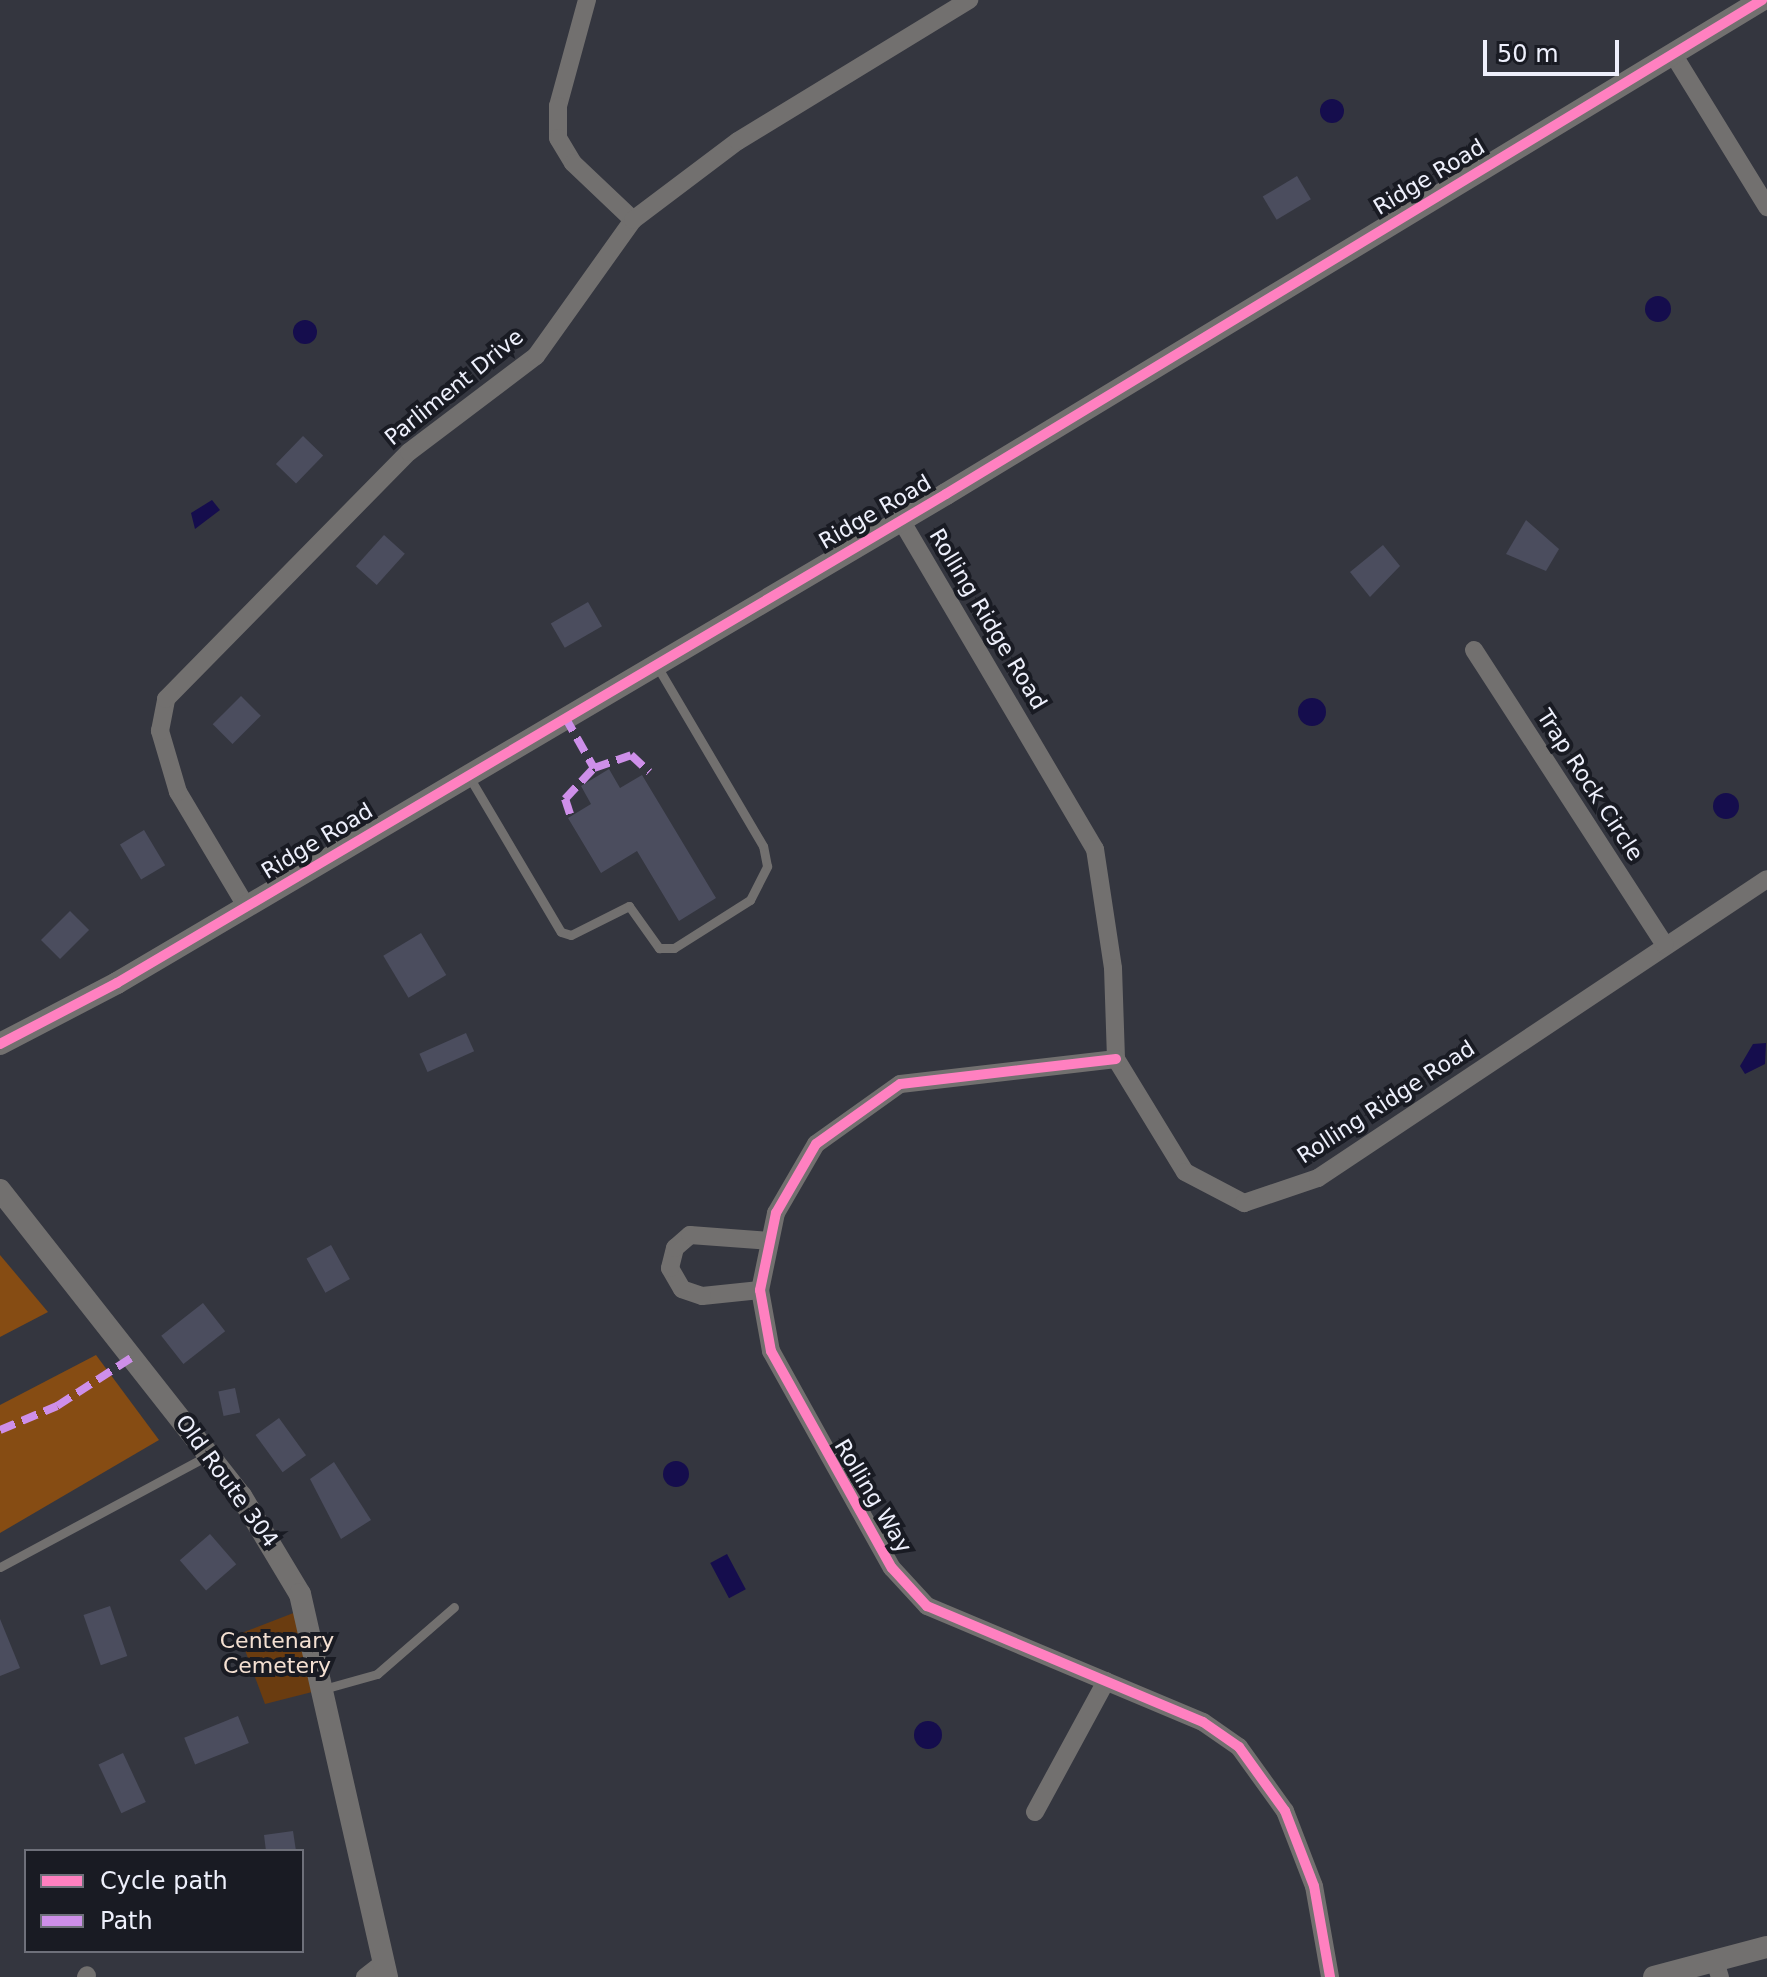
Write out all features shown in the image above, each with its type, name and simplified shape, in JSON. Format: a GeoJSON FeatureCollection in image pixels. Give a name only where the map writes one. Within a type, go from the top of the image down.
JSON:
{"type":"FeatureCollection","features":[{"type":"Feature","properties":{"kind":"street"},"geometry":{"type":"LineString","coordinates":[[587,0],[558,106],[558,138],[573,163],[633,220]]}},
{"type":"Feature","properties":{"kind":"street","name":"Parliment Drive"},"geometry":{"type":"LineString","coordinates":[[246,906],[178,792],[160,731],[166,699],[409,452],[536,356],[633,220],[738,141],[969,0]]}},
{"type":"Feature","properties":{"kind":"street","name":"Ridge Road"},"geometry":{"type":"LineString","coordinates":[[0,1044],[246,906],[901,520],[1762,0]]}},
{"type":"Feature","properties":{"kind":"street"},"geometry":{"type":"LineString","coordinates":[[1673,54],[1767,207]]}},
{"type":"Feature","properties":{"kind":"street","name":"Rolling Ridge Road"},"geometry":{"type":"LineString","coordinates":[[901,520],[1091,841],[1110,941],[1116,1059],[1185,1172],[1244,1203],[1318,1178],[1767,879]]}},
{"type":"Feature","properties":{"kind":"street","name":"Trap Rock Circle"},"geometry":{"type":"LineString","coordinates":[[1474,650],[1665,945]]}},
{"type":"Feature","properties":{"kind":"street","name":"Rolling Way"},"geometry":{"type":"LineString","coordinates":[[1116,1059],[900,1084],[816,1144],[776,1213],[760,1290],[771,1351],[892,1568],[927,1606],[1203,1722],[1239,1747],[1285,1811],[1314,1886],[1330,1977]]}},
{"type":"Feature","properties":{"kind":"street","name":"Old Route 304"},"geometry":{"type":"LineString","coordinates":[[0,1190],[273,1540],[300,1594],[327,1688],[389,1972]]}},
{"type":"Feature","properties":{"kind":"street"},"geometry":{"type":"LineString","coordinates":[[760,1290],[702,1296],[682,1289],[670,1268],[675,1248],[690,1235],[770,1241]]}},
{"type":"Feature","properties":{"kind":"street"},"geometry":{"type":"LineString","coordinates":[[1035,1812],[1106,1681]]}},
{"type":"Feature","properties":{"kind":"street"},"geometry":{"type":"LineString","coordinates":[[1654,1977],[1718,1969],[1767,1947]]}},
{"type":"Feature","properties":{"kind":"street"},"geometry":{"type":"LineString","coordinates":[[365,1977],[389,1972]]}},
{"type":"Feature","properties":{"kind":"lane"},"geometry":{"type":"LineString","coordinates":[[468,775],[566,935],[629,906],[664,949],[713,925],[758,890],[766,857],[656,664]]}},
{"type":"Feature","properties":{"kind":"lane"},"geometry":{"type":"LineString","coordinates":[[0,1567],[209,1455]]}},
{"type":"Feature","properties":{"kind":"lane"},"geometry":{"type":"LineString","coordinates":[[327,1688],[377,1674],[454,1607]]}},
{"type":"Feature","properties":{"kind":"green space","name":"Centenary Cemetery"},"geometry":{"type":"Polygon","coordinates":[[[296,1612],[320,1690],[265,1704],[239,1634],[296,1612]]]}},
{"type":"Feature","properties":{"kind":"shaded area"},"geometry":{"type":"Polygon","coordinates":[[[1332,99],[1343,106],[1344,111],[1337,122],[1332,123],[1321,116],[1320,111],[1327,100],[1332,99]]]}},
{"type":"Feature","properties":{"kind":"shaded area"},"geometry":{"type":"Polygon","coordinates":[[[1658,296],[1668,299],[1671,309],[1668,319],[1658,322],[1648,319],[1645,309],[1648,299],[1658,296]]]}},
{"type":"Feature","properties":{"kind":"shaded area"},"geometry":{"type":"Polygon","coordinates":[[[305,320],[316,327],[317,332],[310,343],[305,344],[294,337],[293,332],[300,321],[305,320]]]}},
{"type":"Feature","properties":{"kind":"shaded area"},"geometry":{"type":"Polygon","coordinates":[[[212,500],[220,510],[195,529],[191,513],[212,500]]]}},
{"type":"Feature","properties":{"kind":"shaded area"},"geometry":{"type":"Polygon","coordinates":[[[1312,698],[1322,702],[1326,712],[1322,722],[1312,726],[1302,722],[1298,712],[1302,702],[1312,698]]]}},
{"type":"Feature","properties":{"kind":"shaded area"},"geometry":{"type":"Polygon","coordinates":[[[1726,793],[1735,797],[1739,806],[1735,815],[1726,819],[1717,815],[1713,806],[1717,797],[1726,793]]]}},
{"type":"Feature","properties":{"kind":"shaded area"},"geometry":{"type":"Polygon","coordinates":[[[1766,1043],[1765,1064],[1745,1074],[1740,1066],[1753,1044],[1766,1043]]]}},
{"type":"Feature","properties":{"kind":"shaded area"},"geometry":{"type":"Polygon","coordinates":[[[0,1255],[48,1312],[0,1337],[0,1255]]]}},
{"type":"Feature","properties":{"kind":"shaded area"},"geometry":{"type":"Polygon","coordinates":[[[96,1355],[159,1440],[0,1533],[0,1405],[96,1355]]]}},
{"type":"Feature","properties":{"kind":"shaded area"},"geometry":{"type":"Polygon","coordinates":[[[676,1461],[685,1465],[689,1474],[685,1483],[676,1487],[667,1483],[663,1474],[667,1465],[676,1461]]]}},
{"type":"Feature","properties":{"kind":"shaded area"},"geometry":{"type":"Polygon","coordinates":[[[727,1554],[746,1589],[729,1598],[710,1563],[727,1554]]]}},
{"type":"Feature","properties":{"kind":"shaded area"},"geometry":{"type":"Polygon","coordinates":[[[928,1721],[938,1725],[942,1735],[938,1745],[928,1749],[918,1745],[914,1735],[918,1725],[928,1721]]]}},
{"type":"Feature","properties":{"kind":"building"},"geometry":{"type":"Polygon","coordinates":[[[1297,176],[1311,199],[1277,220],[1263,197],[1297,176]]]}},
{"type":"Feature","properties":{"kind":"building"},"geometry":{"type":"Polygon","coordinates":[[[303,436],[323,455],[296,484],[276,464],[303,436]]]}},
{"type":"Feature","properties":{"kind":"building"},"geometry":{"type":"Polygon","coordinates":[[[1526,520],[1559,549],[1546,571],[1506,554],[1526,520]]]}},
{"type":"Feature","properties":{"kind":"building"},"geometry":{"type":"Polygon","coordinates":[[[384,535],[405,554],[377,585],[356,566],[384,535]]]}},
{"type":"Feature","properties":{"kind":"building"},"geometry":{"type":"Polygon","coordinates":[[[1383,545],[1400,566],[1370,597],[1350,572],[1383,545]]]}},
{"type":"Feature","properties":{"kind":"building"},"geometry":{"type":"Polygon","coordinates":[[[588,602],[602,626],[565,648],[551,624],[588,602]]]}},
{"type":"Feature","properties":{"kind":"building"},"geometry":{"type":"Polygon","coordinates":[[[241,696],[261,716],[233,744],[213,724],[241,696]]]}},
{"type":"Feature","properties":{"kind":"building"},"geometry":{"type":"Polygon","coordinates":[[[609,769],[620,788],[642,775],[716,898],[679,921],[637,851],[601,873],[568,818],[591,804],[581,786],[609,769]]]}},
{"type":"Feature","properties":{"kind":"building"},"geometry":{"type":"Polygon","coordinates":[[[144,830],[165,865],[141,880],[120,844],[144,830]]]}},
{"type":"Feature","properties":{"kind":"building"},"geometry":{"type":"Polygon","coordinates":[[[70,911],[89,930],[60,959],[41,940],[70,911]]]}},
{"type":"Feature","properties":{"kind":"building"},"geometry":{"type":"Polygon","coordinates":[[[421,933],[446,975],[409,998],[383,956],[421,933]]]}},
{"type":"Feature","properties":{"kind":"building"},"geometry":{"type":"Polygon","coordinates":[[[466,1033],[474,1051],[428,1072],[419,1054],[466,1033]]]}},
{"type":"Feature","properties":{"kind":"building"},"geometry":{"type":"Polygon","coordinates":[[[331,1245],[350,1279],[325,1293],[307,1259],[331,1245]]]}},
{"type":"Feature","properties":{"kind":"building"},"geometry":{"type":"Polygon","coordinates":[[[203,1303],[225,1331],[183,1364],[161,1336],[203,1303]]]}},
{"type":"Feature","properties":{"kind":"building"},"geometry":{"type":"Polygon","coordinates":[[[235,1388],[240,1412],[224,1416],[218,1392],[235,1388]]]}},
{"type":"Feature","properties":{"kind":"building"},"geometry":{"type":"Polygon","coordinates":[[[279,1418],[306,1455],[283,1472],[256,1435],[279,1418]]]}},
{"type":"Feature","properties":{"kind":"building"},"geometry":{"type":"Polygon","coordinates":[[[334,1462],[371,1520],[341,1539],[310,1479],[334,1462]]]}},
{"type":"Feature","properties":{"kind":"building"},"geometry":{"type":"Polygon","coordinates":[[[210,1534],[236,1564],[206,1590],[180,1560],[210,1534]]]}},
{"type":"Feature","properties":{"kind":"building"},"geometry":{"type":"Polygon","coordinates":[[[110,1606],[127,1656],[101,1665],[84,1615],[110,1606]]]}},
{"type":"Feature","properties":{"kind":"building"},"geometry":{"type":"Polygon","coordinates":[[[0,1619],[20,1668],[0,1676],[0,1619]]]}},
{"type":"Feature","properties":{"kind":"building"},"geometry":{"type":"Polygon","coordinates":[[[238,1716],[249,1743],[195,1765],[184,1738],[238,1716]]]}},
{"type":"Feature","properties":{"kind":"building"},"geometry":{"type":"Polygon","coordinates":[[[123,1753],[146,1802],[121,1813],[99,1764],[123,1753]]]}},
{"type":"Feature","properties":{"kind":"building"},"geometry":{"type":"Polygon","coordinates":[[[293,1831],[296,1849],[266,1849],[264,1835],[293,1831]]]}},
{"type":"Feature","properties":{"kind":"marked path"},"geometry":{"type":"LineString","coordinates":[[565,717],[594,768]]}},
{"type":"Feature","properties":{"kind":"marked path"},"geometry":{"type":"LineString","coordinates":[[570,814],[565,799],[594,768],[631,755],[649,772]]}},
{"type":"Feature","properties":{"kind":"marked path"},"geometry":{"type":"LineString","coordinates":[[0,1430],[57,1406],[131,1358]]}},
{"type":"Feature","properties":{"kind":"cycle path"},"geometry":{"type":"LineString","coordinates":[[0,1044],[117,983],[946,494],[1762,0]]}},
{"type":"Feature","properties":{"kind":"cycle path"},"geometry":{"type":"LineString","coordinates":[[1116,1059],[900,1084],[816,1144],[776,1213],[760,1290],[771,1351],[892,1568],[927,1606],[1203,1722],[1239,1747],[1285,1811],[1314,1886],[1330,1977]]}}]}
